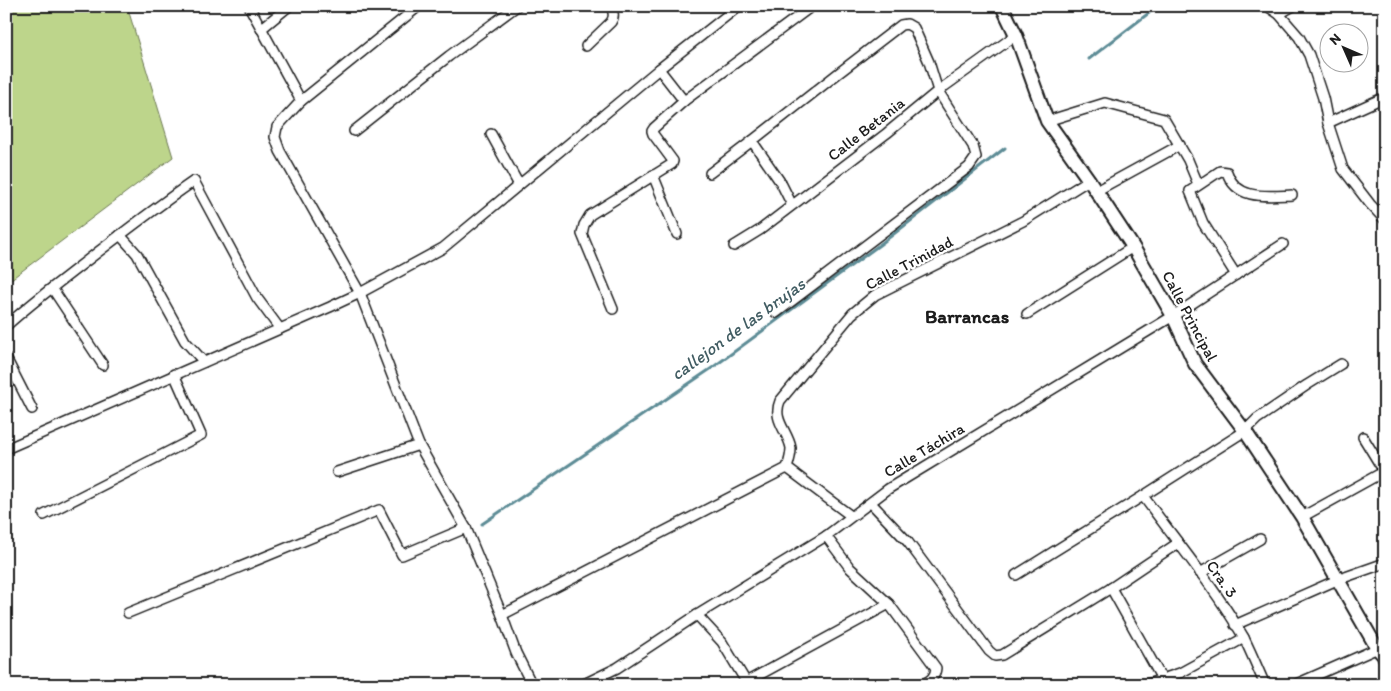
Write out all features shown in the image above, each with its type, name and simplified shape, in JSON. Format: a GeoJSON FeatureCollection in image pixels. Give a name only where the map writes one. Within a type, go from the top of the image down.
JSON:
{"type":"FeatureCollection","features":[{"type":"Feature","properties":{"kind":"street"},"geometry":{"type":"LineString","coordinates":[[249,6],[301,101]]}},
{"type":"Feature","properties":{"kind":"street"},"geometry":{"type":"LineString","coordinates":[[261,29],[289,6]]}},
{"type":"Feature","properties":{"kind":"street"},"geometry":{"type":"LineString","coordinates":[[419,6],[301,101],[277,126],[275,137],[280,151],[360,294],[419,445],[466,528],[516,653],[532,685]]}},
{"type":"Feature","properties":{"kind":"street"},"geometry":{"type":"LineString","coordinates":[[354,131],[449,56],[517,6]]}},
{"type":"Feature","properties":{"kind":"street"},"geometry":{"type":"LineString","coordinates":[[586,46],[612,22],[614,14],[611,6]]}},
{"type":"Feature","properties":{"kind":"street"},"geometry":{"type":"LineString","coordinates":[[6,449],[360,294],[442,248],[738,6]]}},
{"type":"Feature","properties":{"kind":"street"},"geometry":{"type":"LineString","coordinates":[[613,309],[582,234],[584,225],[590,215],[673,162],[652,134],[652,131],[684,101],[812,6]]}},
{"type":"Feature","properties":{"kind":"street","name":"Calle Principal"},"geometry":{"type":"LineString","coordinates":[[1002,6],[1016,35],[1047,121],[1133,247],[1173,316],[1195,364],[1245,431],[1302,517],[1337,580],[1382,650]]}},
{"type":"Feature","properties":{"kind":"street"},"geometry":{"type":"LineString","coordinates":[[1267,6],[1279,14],[1299,37],[1309,55],[1343,169],[1385,220]]}},
{"type":"Feature","properties":{"kind":"street"},"geometry":{"type":"LineString","coordinates":[[1279,14],[1293,6]]}},
{"type":"Feature","properties":{"kind":"street"},"geometry":{"type":"LineString","coordinates":[[710,174],[901,25],[907,24],[914,28],[929,62],[938,91],[973,146],[976,157],[969,167],[776,313]]}},
{"type":"Feature","properties":{"kind":"street","name":"Calle Betania"},"geometry":{"type":"LineString","coordinates":[[734,246],[760,230],[887,133],[938,91],[1016,35]]}},
{"type":"Feature","properties":{"kind":"street"},"geometry":{"type":"LineString","coordinates":[[659,69],[684,101]]}},
{"type":"Feature","properties":{"kind":"street"},"geometry":{"type":"LineString","coordinates":[[1328,123],[1385,97]]}},
{"type":"Feature","properties":{"kind":"street"},"geometry":{"type":"LineString","coordinates":[[1047,121],[1105,103],[1164,119],[1188,160],[1198,184]]}},
{"type":"Feature","properties":{"kind":"street"},"geometry":{"type":"LineString","coordinates":[[491,134],[519,185]]}},
{"type":"Feature","properties":{"kind":"street"},"geometry":{"type":"LineString","coordinates":[[752,141],[792,205]]}},
{"type":"Feature","properties":{"kind":"street"},"geometry":{"type":"LineString","coordinates":[[1093,186],[1180,145]]}},
{"type":"Feature","properties":{"kind":"street"},"geometry":{"type":"LineString","coordinates":[[1236,275],[1202,223],[1190,191],[1220,171],[1227,172],[1229,181],[1247,194],[1264,196],[1292,195]]}},
{"type":"Feature","properties":{"kind":"street"},"geometry":{"type":"LineString","coordinates":[[653,175],[677,234]]}},
{"type":"Feature","properties":{"kind":"street"},"geometry":{"type":"LineString","coordinates":[[6,326],[22,311],[120,235],[194,181],[257,298],[280,329]]}},
{"type":"Feature","properties":{"kind":"street","name":"Calle Trinidad"},"geometry":{"type":"LineString","coordinates":[[787,468],[791,447],[778,416],[777,408],[780,401],[852,314],[875,295],[1093,186]]}},
{"type":"Feature","properties":{"kind":"street"},"geometry":{"type":"LineString","coordinates":[[120,235],[137,254],[185,341],[204,362]]}},
{"type":"Feature","properties":{"kind":"street","name":"Calle Táchira"},"geometry":{"type":"LineString","coordinates":[[582,685],[617,668],[697,615],[826,536],[888,489],[1173,316],[1284,244]]}},
{"type":"Feature","properties":{"kind":"street"},"geometry":{"type":"LineString","coordinates":[[1027,314],[1133,247]]}},
{"type":"Feature","properties":{"kind":"street"},"geometry":{"type":"LineString","coordinates":[[52,288],[103,365]]}},
{"type":"Feature","properties":{"kind":"street"},"geometry":{"type":"LineString","coordinates":[[6,358],[32,409]]}},
{"type":"Feature","properties":{"kind":"street"},"geometry":{"type":"LineString","coordinates":[[1016,574],[1245,431],[1265,414],[1341,364]]}},
{"type":"Feature","properties":{"kind":"street"},"geometry":{"type":"LineString","coordinates":[[44,515],[201,435],[174,374]]}},
{"type":"Feature","properties":{"kind":"street"},"geometry":{"type":"LineString","coordinates":[[1302,517],[1384,472],[1363,437]]}},
{"type":"Feature","properties":{"kind":"street"},"geometry":{"type":"LineString","coordinates":[[337,472],[419,445]]}},
{"type":"Feature","properties":{"kind":"street"},"geometry":{"type":"LineString","coordinates":[[502,615],[787,468],[851,516]]}},
{"type":"Feature","properties":{"kind":"street","name":"Cra. 3"},"geometry":{"type":"LineString","coordinates":[[1143,496],[1235,624],[1244,638],[1265,685]]}},
{"type":"Feature","properties":{"kind":"street"},"geometry":{"type":"LineString","coordinates":[[871,503],[908,542],[989,651],[996,656],[1002,655],[1111,588],[1178,543]]}},
{"type":"Feature","properties":{"kind":"street"},"geometry":{"type":"LineString","coordinates":[[128,613],[379,510],[402,555],[466,528]]}},
{"type":"Feature","properties":{"kind":"street"},"geometry":{"type":"LineString","coordinates":[[826,536],[850,568],[889,604],[936,668],[932,680],[922,685]]}},
{"type":"Feature","properties":{"kind":"street"},"geometry":{"type":"LineString","coordinates":[[1200,573],[1260,539]]}},
{"type":"Feature","properties":{"kind":"street"},"geometry":{"type":"LineString","coordinates":[[1235,624],[1337,580],[1385,563]]}},
{"type":"Feature","properties":{"kind":"street"},"geometry":{"type":"LineString","coordinates":[[1111,588],[1162,679]]}},
{"type":"Feature","properties":{"kind":"street"},"geometry":{"type":"LineString","coordinates":[[697,615],[722,642],[747,683],[889,604]]}},
{"type":"Feature","properties":{"kind":"street"},"geometry":{"type":"LineString","coordinates":[[1145,685],[1180,673],[1244,638]]}},
{"type":"Feature","properties":{"kind":"street"},"geometry":{"type":"LineString","coordinates":[[1294,685],[1382,650]]}},
{"type":"Feature","properties":{"kind":"green space"},"geometry":{"type":"Polygon","coordinates":[[[6,6],[127,6],[173,157],[6,283],[6,6]]]}},
{"type":"Feature","properties":{"kind":"waterway","name":"callejon de las brujas"},"geometry":{"type":"LineString","coordinates":[[1089,59],[1158,6]]}},
{"type":"Feature","properties":{"kind":"waterway","name":"callejon de las brujas"},"geometry":{"type":"LineString","coordinates":[[482,524],[712,368],[882,243],[1005,148]]}},
{"type":"Feature","properties":{"kind":"district","name":"Barrancas"},"geometry":{"type":"Point","coordinates":[967,316]}}]}
